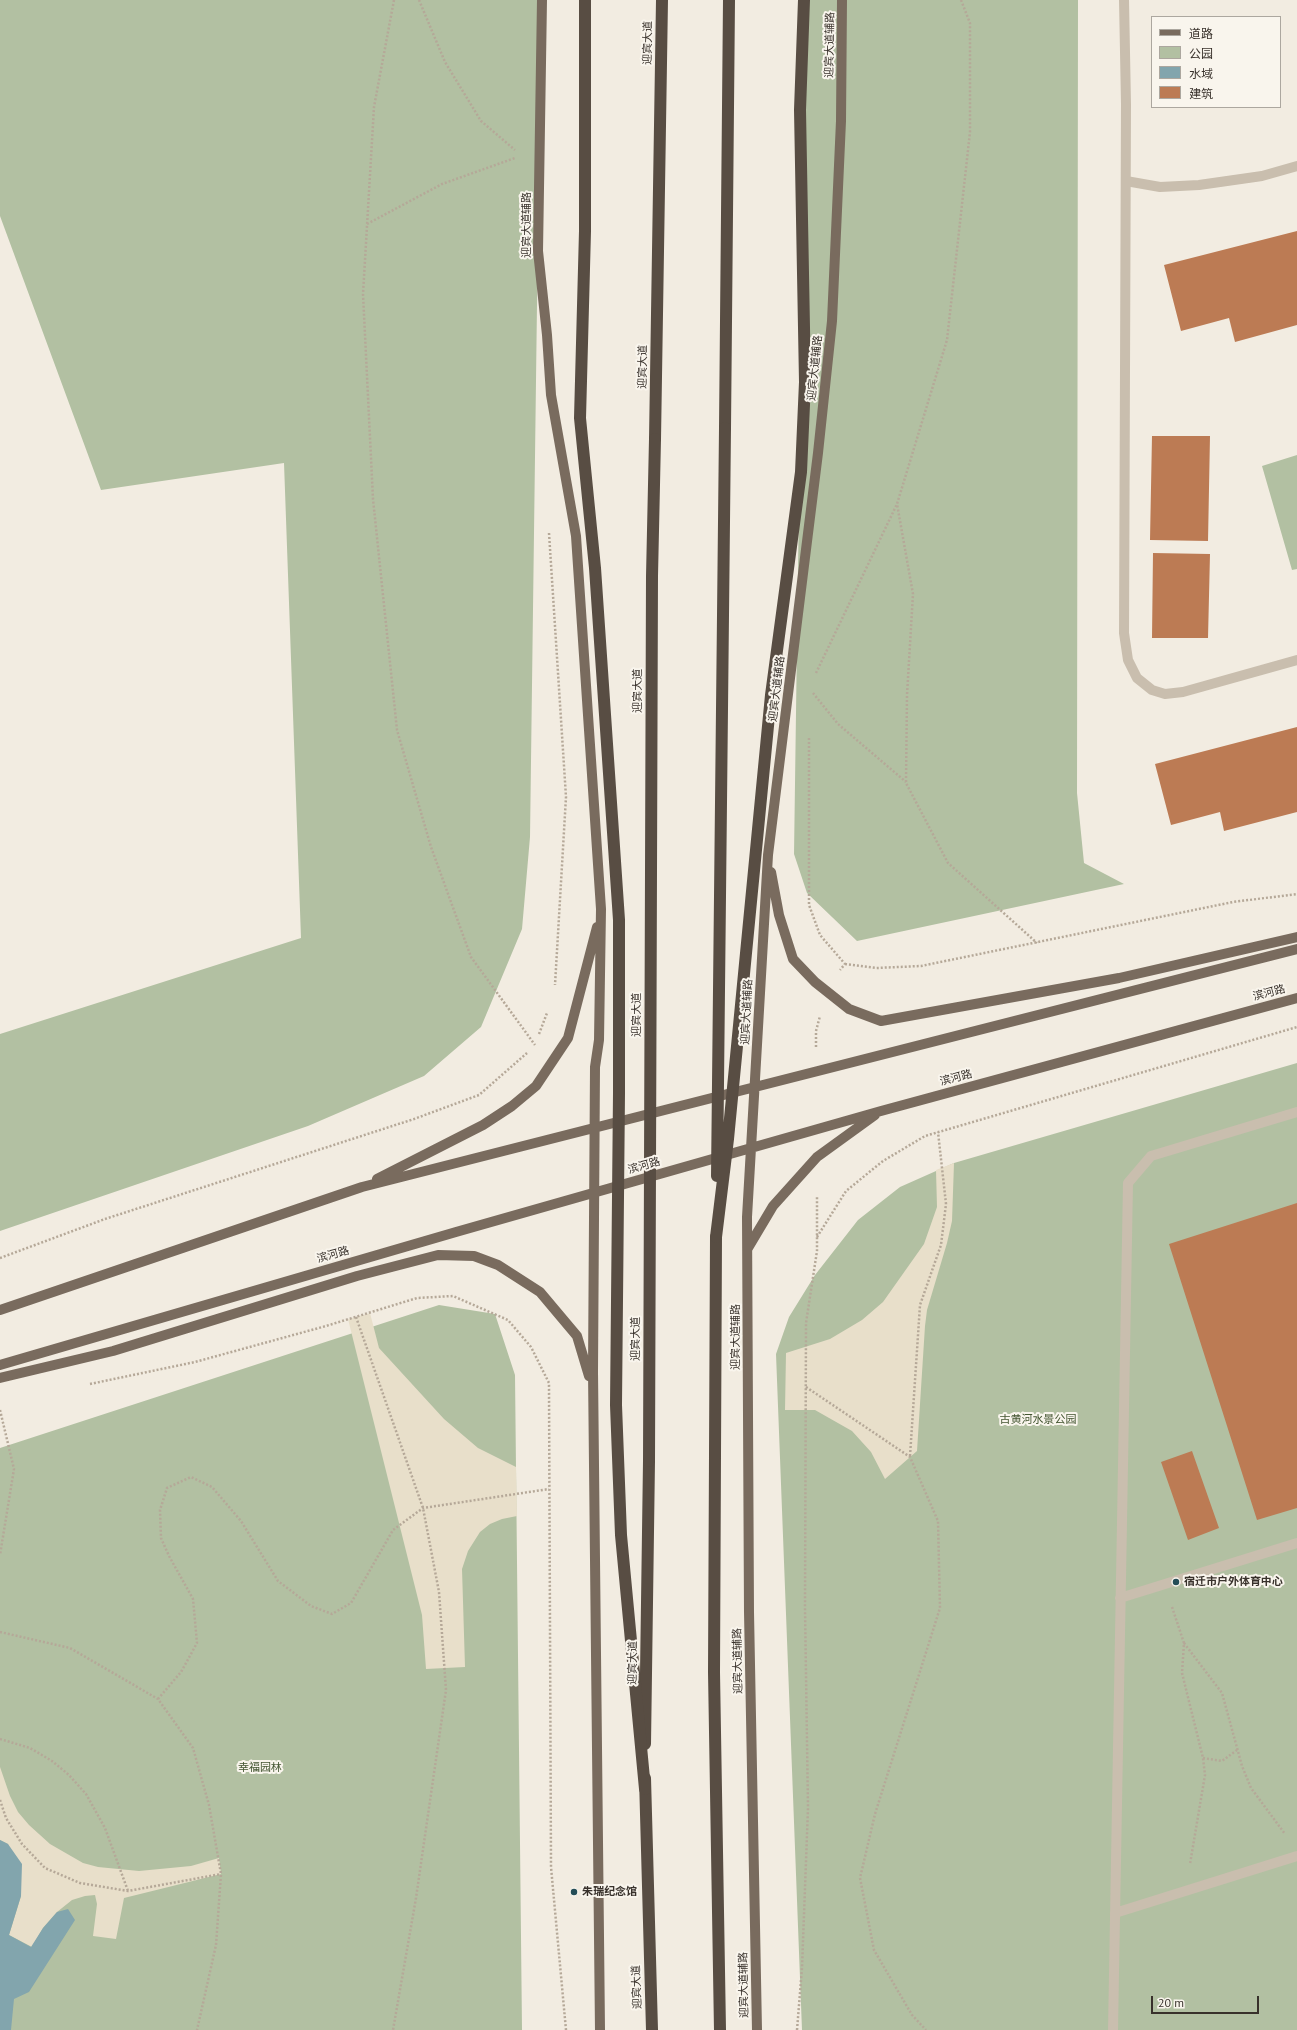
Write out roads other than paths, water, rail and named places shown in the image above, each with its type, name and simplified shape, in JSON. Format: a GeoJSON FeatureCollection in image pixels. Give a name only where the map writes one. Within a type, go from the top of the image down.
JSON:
{"type":"FeatureCollection","features":[{"type":"Feature","properties":{"kind":"highway"},"geometry":{"type":"LineString","coordinates":[[585,0],[585,231],[580,418],[595,568],[619,920],[616,1405],[622,1535],[645,1789]]}},
{"type":"Feature","properties":{"kind":"highway","name":"迎宾大道"},"geometry":{"type":"LineString","coordinates":[[652,2030],[645,1789],[649,1453],[652,576],[662,0]]}},
{"type":"Feature","properties":{"kind":"highway"},"geometry":{"type":"LineString","coordinates":[[720,2030],[714,1672],[716,1238],[729,0]]}},
{"type":"Feature","properties":{"kind":"highway"},"geometry":{"type":"LineString","coordinates":[[716,1238],[728,1140],[771,695],[801,472],[805,382],[800,110],[804,0]]}},
{"type":"Feature","properties":{"kind":"main road","name":"迎宾大道辅路"},"geometry":{"type":"LineString","coordinates":[[542,0],[538,251],[547,335],[551,395],[576,536],[601,909],[599,1040],[595,1067],[593,1388],[600,2030]]}},
{"type":"Feature","properties":{"kind":"main road","name":"迎宾大道辅路"},"geometry":{"type":"LineString","coordinates":[[757,2030],[749,1620],[747,1250],[751,1148],[768,855],[818,453],[832,321],[841,121],[842,0]]}},
{"type":"Feature","properties":{"kind":"main road"},"geometry":{"type":"LineString","coordinates":[[768,855],[779,915],[793,958],[815,982],[849,1009],[881,1021],[1119,978],[1297,937]]}},
{"type":"Feature","properties":{"kind":"main road"},"geometry":{"type":"LineString","coordinates":[[362,1187],[482,1125],[512,1106],[536,1086],[568,1038],[601,909]]}},
{"type":"Feature","properties":{"kind":"main road"},"geometry":{"type":"LineString","coordinates":[[0,1310],[362,1187],[1297,949]]}},
{"type":"Feature","properties":{"kind":"main road","name":"滨河路"},"geometry":{"type":"LineString","coordinates":[[0,1365],[881,1110],[1297,998]]}},
{"type":"Feature","properties":{"kind":"main road"},"geometry":{"type":"LineString","coordinates":[[747,1250],[773,1206],[817,1157],[881,1110]]}},
{"type":"Feature","properties":{"kind":"main road"},"geometry":{"type":"LineString","coordinates":[[0,1378],[113,1351],[357,1276],[438,1255],[474,1256],[498,1266],[540,1292],[578,1336],[593,1388]]}},
{"type":"Feature","properties":{"kind":"lane"},"geometry":{"type":"LineString","coordinates":[[1124,0],[1126,181],[1124,634],[1128,660],[1137,678],[1152,690],[1165,694],[1183,692],[1297,660]]}},
{"type":"Feature","properties":{"kind":"lane"},"geometry":{"type":"LineString","coordinates":[[1126,181],[1160,187],[1198,185],[1262,176],[1297,166]]}},
{"type":"Feature","properties":{"kind":"lane"},"geometry":{"type":"LineString","coordinates":[[1113,2030],[1128,1183],[1151,1156],[1297,1112]]}},
{"type":"Feature","properties":{"kind":"lane"},"geometry":{"type":"LineString","coordinates":[[1120,1598],[1297,1543]]}},
{"type":"Feature","properties":{"kind":"lane"},"geometry":{"type":"LineString","coordinates":[[1115,1913],[1297,1856]]}},
{"type":"Feature","properties":{"kind":"water"},"geometry":{"type":"Polygon","coordinates":[[[0,1840],[8,1844],[22,1864],[21,1896],[9,1935],[31,1947],[43,1928],[57,1912],[68,1909],[75,1920],[29,1992],[14,1999],[11,2030],[0,2030],[0,1840]]]}},
{"type":"Feature","properties":{"kind":"place","name":"宿迁市户外体育中心"},"geometry":{"type":"Point","coordinates":[1176,1582]}},
{"type":"Feature","properties":{"kind":"place","name":"朱瑞纪念馆"},"geometry":{"type":"Point","coordinates":[574,1892]}},
{"type":"Feature","properties":{"kind":"park label","name":"古黄河水景公园"},"geometry":{"type":"Point","coordinates":[1038,1420]}},
{"type":"Feature","properties":{"kind":"park label","name":"幸福园林"},"geometry":{"type":"Point","coordinates":[260,1768]}}]}
